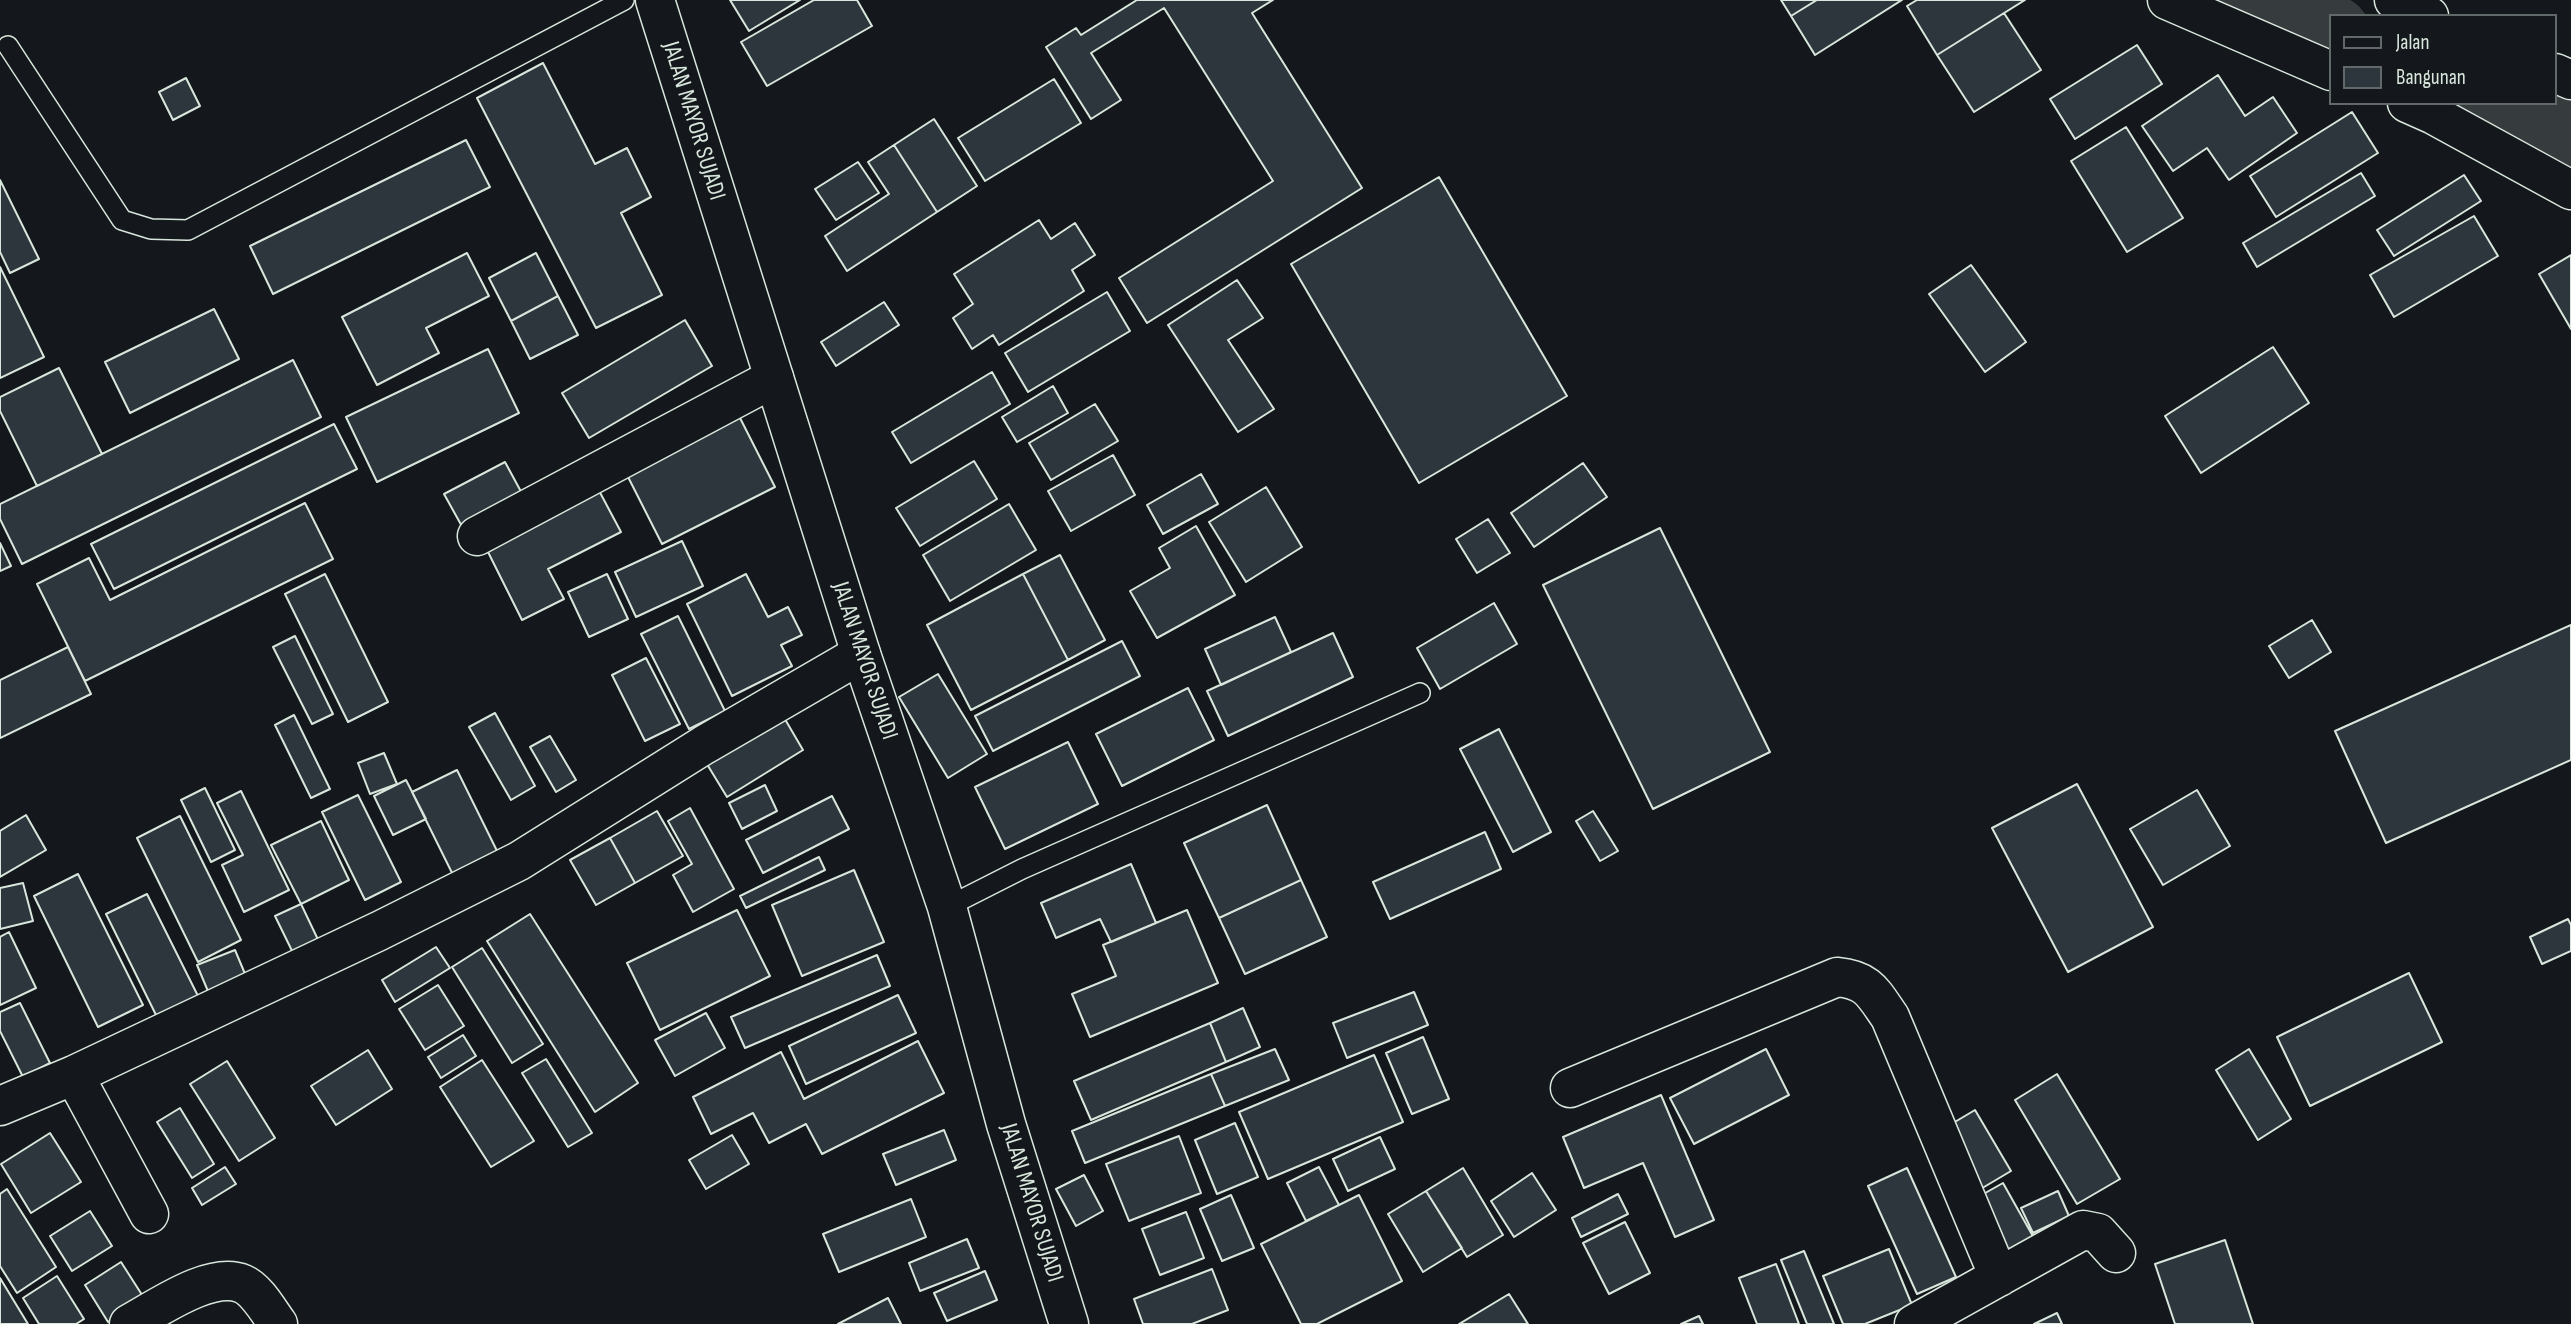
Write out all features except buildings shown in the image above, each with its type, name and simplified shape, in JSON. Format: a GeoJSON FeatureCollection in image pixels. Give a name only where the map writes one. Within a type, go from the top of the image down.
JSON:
{"type":"FeatureCollection","features":[{"type":"Feature","properties":{"kind":"main road","name":"JALAN MAYOR SUJADI"},"geometry":{"type":"LineString","coordinates":[[655,0],[861,654],[947,907],[1006,1124],[1069,1324]]}},
{"type":"Feature","properties":{"kind":"main road"},"geometry":{"type":"LineString","coordinates":[[2168,0],[2330,71]]}},
{"type":"Feature","properties":{"kind":"main road"},"geometry":{"type":"LineString","coordinates":[[2394,0],[2425,14]]}},
{"type":"Feature","properties":{"kind":"main road"},"geometry":{"type":"LineString","coordinates":[[2412,105],[2571,190]]}},
{"type":"Feature","properties":{"kind":"main road"},"geometry":{"type":"LineString","coordinates":[[477,536],[774,378]]}},
{"type":"Feature","properties":{"kind":"main road"},"geometry":{"type":"LineString","coordinates":[[0,1106],[74,1075],[379,932],[519,861],[704,745],[861,654]]}},
{"type":"Feature","properties":{"kind":"main road"},"geometry":{"type":"LineString","coordinates":[[1570,1088],[1837,977],[1856,979],[1870,989],[1890,1017],[1999,1277]]}},
{"type":"Feature","properties":{"kind":"main road"},"geometry":{"type":"LineString","coordinates":[[74,1075],[149,1214]]}},
{"type":"Feature","properties":{"kind":"main road"},"geometry":{"type":"LineString","coordinates":[[1914,1324],[2083,1230],[2098,1233],[2116,1253]]}},
{"type":"Feature","properties":{"kind":"main road"},"geometry":{"type":"LineString","coordinates":[[129,1324],[193,1289],[225,1279],[245,1284],[278,1324]]}},
{"type":"Feature","properties":{"kind":"lane"},"geometry":{"type":"LineString","coordinates":[[8,46],[122,220],[151,229],[188,230],[624,0]]}},
{"type":"Feature","properties":{"kind":"lane"},"geometry":{"type":"LineString","coordinates":[[947,907],[1023,869],[1420,693]]}},
{"type":"Feature","properties":{"kind":"waterway"},"geometry":{"type":"LineString","coordinates":[[2249,0],[2330,35]]}},
{"type":"Feature","properties":{"kind":"waterway"},"geometry":{"type":"LineString","coordinates":[[2499,105],[2571,136]]}}]}
